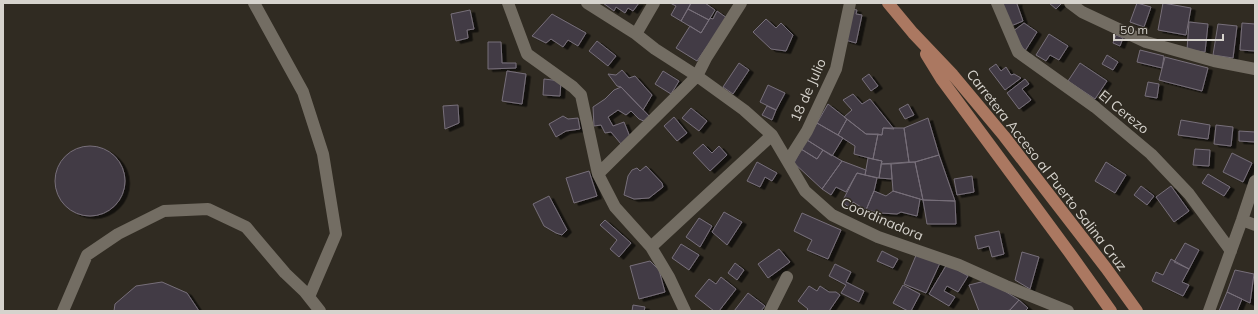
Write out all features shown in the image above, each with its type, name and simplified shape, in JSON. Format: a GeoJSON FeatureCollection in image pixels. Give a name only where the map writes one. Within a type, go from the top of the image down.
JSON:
{"type":"FeatureCollection","features":[{"type":"Feature","properties":{"kind":"main road","name":"Carretera Acceso al Puerto Salina Cruz"},"geometry":{"type":"LineString","coordinates":[[888,3],[913,33],[953,75],[1004,136],[1106,268],[1137,311]]}},
{"type":"Feature","properties":{"kind":"main road","name":"Carretera Acceso al Puerto Salina Cruz"},"geometry":{"type":"LineString","coordinates":[[913,33],[942,80],[1111,311]]}},
{"type":"Feature","properties":{"kind":"street"},"geometry":{"type":"LineString","coordinates":[[254,3],[303,92],[323,154],[336,234],[309,297]]}},
{"type":"Feature","properties":{"kind":"street"},"geometry":{"type":"LineString","coordinates":[[508,3],[527,54],[573,87],[581,95],[598,174],[615,207],[651,247],[669,277],[685,311]]}},
{"type":"Feature","properties":{"kind":"street","name":"Coordinadora"},"geometry":{"type":"LineString","coordinates":[[587,3],[636,34],[655,49],[697,76],[744,110],[772,135],[805,191],[832,215],[905,247],[959,265],[1068,311]]}},
{"type":"Feature","properties":{"kind":"street"},"geometry":{"type":"LineString","coordinates":[[636,34],[654,3]]}},
{"type":"Feature","properties":{"kind":"street"},"geometry":{"type":"LineString","coordinates":[[598,174],[697,76],[706,58],[741,3]]}},
{"type":"Feature","properties":{"kind":"street","name":"18 de Julio"},"geometry":{"type":"LineString","coordinates":[[788,161],[807,130],[836,69],[850,3]]}},
{"type":"Feature","properties":{"kind":"street","name":"El Cerezo"},"geometry":{"type":"LineString","coordinates":[[997,3],[1018,52],[1096,107],[1151,154],[1190,194],[1231,251]]}},
{"type":"Feature","properties":{"kind":"street"},"geometry":{"type":"LineString","coordinates":[[1070,3],[1082,12],[1146,42],[1255,69]]}},
{"type":"Feature","properties":{"kind":"street"},"geometry":{"type":"LineString","coordinates":[[651,247],[772,135]]}},
{"type":"Feature","properties":{"kind":"street"},"geometry":{"type":"LineString","coordinates":[[1209,311],[1255,181]]}},
{"type":"Feature","properties":{"kind":"street"},"geometry":{"type":"LineString","coordinates":[[63,311],[87,255],[118,234],[164,211],[208,209],[246,227],[320,311]]}},
{"type":"Feature","properties":{"kind":"street"},"geometry":{"type":"LineString","coordinates":[[1242,220],[1255,225]]}},
{"type":"Feature","properties":{"kind":"street"},"geometry":{"type":"LineString","coordinates":[[770,311],[787,277]]}},
{"type":"Feature","properties":{"kind":"building"},"geometry":{"type":"Polygon","coordinates":[[[603,3],[639,3],[633,11],[628,8],[625,13],[616,7],[614,11],[603,3]]]}},
{"type":"Feature","properties":{"kind":"building"},"geometry":{"type":"Polygon","coordinates":[[[670,3],[691,3],[681,21],[671,15],[676,6],[670,3]]]}},
{"type":"Feature","properties":{"kind":"building"},"geometry":{"type":"Polygon","coordinates":[[[691,3],[705,3],[715,10],[709,20],[688,9],[691,3]]]}},
{"type":"Feature","properties":{"kind":"building"},"geometry":{"type":"Polygon","coordinates":[[[1002,3],[1018,3],[1017,4],[1023,21],[1011,26],[1002,3]]]}},
{"type":"Feature","properties":{"kind":"building"},"geometry":{"type":"Polygon","coordinates":[[[1049,3],[1060,3],[1061,4],[1056,9],[1049,3]]]}},
{"type":"Feature","properties":{"kind":"building"},"geometry":{"type":"Polygon","coordinates":[[[1137,3],[1151,7],[1144,27],[1130,22],[1137,3]]]}},
{"type":"Feature","properties":{"kind":"building"},"geometry":{"type":"Polygon","coordinates":[[[1163,3],[1191,8],[1186,35],[1158,30],[1163,3]]]}},
{"type":"Feature","properties":{"kind":"building"},"geometry":{"type":"Polygon","coordinates":[[[688,9],[709,20],[701,33],[681,21],[688,9]]]}},
{"type":"Feature","properties":{"kind":"building"},"geometry":{"type":"Polygon","coordinates":[[[852,9],[857,10],[856,14],[862,15],[856,43],[845,40],[852,9]]]}},
{"type":"Feature","properties":{"kind":"building"},"geometry":{"type":"Polygon","coordinates":[[[470,10],[474,29],[467,30],[468,38],[456,41],[451,14],[470,10]]]}},
{"type":"Feature","properties":{"kind":"building"},"geometry":{"type":"Polygon","coordinates":[[[717,11],[727,18],[697,61],[676,48],[690,26],[701,33],[710,18],[713,19],[717,11]]]}},
{"type":"Feature","properties":{"kind":"building"},"geometry":{"type":"Polygon","coordinates":[[[552,14],[586,33],[578,46],[568,40],[563,47],[551,39],[546,43],[532,36],[552,14]]]}},
{"type":"Feature","properties":{"kind":"building"},"geometry":{"type":"Polygon","coordinates":[[[766,19],[776,28],[781,23],[793,35],[786,51],[771,49],[753,32],[766,19]]]}},
{"type":"Feature","properties":{"kind":"building"},"geometry":{"type":"Polygon","coordinates":[[[1189,22],[1208,24],[1205,52],[1187,50],[1189,22]]]}},
{"type":"Feature","properties":{"kind":"building"},"geometry":{"type":"Polygon","coordinates":[[[1024,23],[1037,32],[1025,51],[1012,32],[1024,23]]]}},
{"type":"Feature","properties":{"kind":"building"},"geometry":{"type":"Polygon","coordinates":[[[1242,23],[1255,24],[1255,51],[1240,50],[1242,23]]]}},
{"type":"Feature","properties":{"kind":"building"},"geometry":{"type":"Polygon","coordinates":[[[1218,24],[1237,26],[1233,58],[1213,55],[1218,24]]]}},
{"type":"Feature","properties":{"kind":"building"},"geometry":{"type":"Polygon","coordinates":[[[1049,34],[1068,46],[1059,60],[1050,55],[1046,61],[1036,55],[1049,34]]]}},
{"type":"Feature","properties":{"kind":"building"},"geometry":{"type":"Polygon","coordinates":[[[1116,35],[1123,38],[1120,46],[1113,43],[1116,35]]]}},
{"type":"Feature","properties":{"kind":"building"},"geometry":{"type":"Polygon","coordinates":[[[597,41],[616,56],[608,66],[589,51],[597,41]]]}},
{"type":"Feature","properties":{"kind":"building"},"geometry":{"type":"Polygon","coordinates":[[[488,42],[501,42],[502,63],[516,63],[516,68],[488,69],[488,42]]]}},
{"type":"Feature","properties":{"kind":"building"},"geometry":{"type":"Polygon","coordinates":[[[1140,50],[1164,56],[1162,68],[1137,62],[1140,50]]]}},
{"type":"Feature","properties":{"kind":"building"},"geometry":{"type":"Polygon","coordinates":[[[1107,55],[1118,62],[1113,70],[1102,64],[1107,55]]]}},
{"type":"Feature","properties":{"kind":"building"},"geometry":{"type":"Polygon","coordinates":[[[1165,57],[1208,68],[1202,91],[1159,80],[1165,57]]]}},
{"type":"Feature","properties":{"kind":"building"},"geometry":{"type":"Polygon","coordinates":[[[739,63],[749,70],[733,94],[723,87],[739,63]]]}},
{"type":"Feature","properties":{"kind":"building"},"geometry":{"type":"Polygon","coordinates":[[[1080,63],[1107,81],[1095,99],[1068,81],[1080,63]]]}},
{"type":"Feature","properties":{"kind":"building"},"geometry":{"type":"Polygon","coordinates":[[[996,64],[1001,71],[1006,67],[1011,75],[1014,74],[1021,78],[1005,90],[989,69],[996,64]]]}},
{"type":"Feature","properties":{"kind":"building"},"geometry":{"type":"Polygon","coordinates":[[[622,70],[629,78],[635,76],[652,95],[643,110],[621,87],[617,86],[608,74],[616,75],[622,70]]]}},
{"type":"Feature","properties":{"kind":"building"},"geometry":{"type":"Polygon","coordinates":[[[507,71],[526,74],[522,104],[502,101],[507,71]]]}},
{"type":"Feature","properties":{"kind":"building"},"geometry":{"type":"Polygon","coordinates":[[[663,71],[679,81],[671,94],[655,84],[663,71]]]}},
{"type":"Feature","properties":{"kind":"building"},"geometry":{"type":"Polygon","coordinates":[[[869,74],[878,86],[871,91],[862,79],[869,74]]]}},
{"type":"Feature","properties":{"kind":"building"},"geometry":{"type":"Polygon","coordinates":[[[544,79],[561,81],[560,96],[543,95],[544,79]]]}},
{"type":"Feature","properties":{"kind":"building"},"geometry":{"type":"Polygon","coordinates":[[[1025,79],[1029,84],[1022,89],[1031,100],[1019,109],[1007,93],[1025,79]]]}},
{"type":"Feature","properties":{"kind":"building"},"geometry":{"type":"Polygon","coordinates":[[[1148,82],[1159,84],[1157,98],[1145,96],[1148,82]]]}},
{"type":"Feature","properties":{"kind":"building"},"geometry":{"type":"Polygon","coordinates":[[[768,85],[785,93],[776,110],[760,102],[768,85]]]}},
{"type":"Feature","properties":{"kind":"building"},"geometry":{"type":"Polygon","coordinates":[[[621,87],[651,118],[646,122],[639,119],[631,111],[626,115],[618,110],[608,117],[613,126],[624,122],[630,137],[621,144],[611,132],[605,133],[601,125],[594,126],[593,107],[605,99],[614,90],[621,87]]]}},
{"type":"Feature","properties":{"kind":"building"},"geometry":{"type":"Polygon","coordinates":[[[853,94],[862,104],[870,99],[894,129],[883,128],[882,135],[866,134],[844,117],[852,110],[843,100],[853,94]]]}},
{"type":"Feature","properties":{"kind":"building"},"geometry":{"type":"Polygon","coordinates":[[[828,104],[847,119],[838,135],[817,123],[828,104]]]}},
{"type":"Feature","properties":{"kind":"building"},"geometry":{"type":"Polygon","coordinates":[[[908,104],[914,115],[905,119],[899,109],[908,104]]]}},
{"type":"Feature","properties":{"kind":"building"},"geometry":{"type":"Polygon","coordinates":[[[458,105],[459,123],[445,129],[443,106],[458,105]]]}},
{"type":"Feature","properties":{"kind":"building"},"geometry":{"type":"Polygon","coordinates":[[[767,106],[776,110],[772,120],[762,115],[767,106]]]}},
{"type":"Feature","properties":{"kind":"building"},"geometry":{"type":"Polygon","coordinates":[[[691,108],[707,121],[699,131],[682,118],[691,108]]]}},
{"type":"Feature","properties":{"kind":"building"},"geometry":{"type":"Polygon","coordinates":[[[563,116],[568,119],[578,118],[580,129],[566,131],[556,137],[549,124],[563,116]]]}},
{"type":"Feature","properties":{"kind":"building"},"geometry":{"type":"Polygon","coordinates":[[[674,117],[687,133],[677,141],[664,126],[674,117]]]}},
{"type":"Feature","properties":{"kind":"building"},"geometry":{"type":"Polygon","coordinates":[[[928,118],[939,155],[915,162],[909,162],[904,128],[928,118]]]}},
{"type":"Feature","properties":{"kind":"building"},"geometry":{"type":"Polygon","coordinates":[[[847,119],[866,134],[878,134],[873,159],[854,154],[855,146],[838,135],[847,119]]]}},
{"type":"Feature","properties":{"kind":"building"},"geometry":{"type":"Polygon","coordinates":[[[1181,120],[1210,125],[1208,139],[1178,135],[1181,120]]]}},
{"type":"Feature","properties":{"kind":"building"},"geometry":{"type":"Polygon","coordinates":[[[817,123],[843,138],[832,156],[807,140],[817,123]]]}},
{"type":"Feature","properties":{"kind":"building"},"geometry":{"type":"Polygon","coordinates":[[[1216,125],[1233,127],[1231,146],[1214,144],[1216,125]]]}},
{"type":"Feature","properties":{"kind":"building"},"geometry":{"type":"Polygon","coordinates":[[[883,128],[904,128],[909,162],[881,164],[882,161],[873,159],[878,134],[882,135],[883,128]]]}},
{"type":"Feature","properties":{"kind":"building"},"geometry":{"type":"Polygon","coordinates":[[[1239,131],[1255,132],[1255,142],[1239,141],[1239,131]]]}},
{"type":"Feature","properties":{"kind":"building"},"geometry":{"type":"Polygon","coordinates":[[[807,140],[823,150],[817,159],[801,149],[807,140]]]}},
{"type":"Feature","properties":{"kind":"building"},"geometry":{"type":"Polygon","coordinates":[[[703,144],[712,153],[719,146],[727,155],[710,171],[693,153],[703,144]]]}},
{"type":"Feature","properties":{"kind":"building"},"geometry":{"type":"Polygon","coordinates":[[[90,146],[103,149],[115,156],[122,168],[125,181],[122,194],[115,206],[103,213],[90,216],[77,213],[65,206],[58,194],[55,181],[58,168],[65,156],[77,149],[90,146]]]}},
{"type":"Feature","properties":{"kind":"building"},"geometry":{"type":"Polygon","coordinates":[[[801,149],[817,159],[823,150],[842,161],[822,189],[794,163],[801,149]]]}},
{"type":"Feature","properties":{"kind":"building"},"geometry":{"type":"Polygon","coordinates":[[[1195,149],[1210,150],[1209,166],[1193,165],[1195,149]]]}},
{"type":"Feature","properties":{"kind":"building"},"geometry":{"type":"Polygon","coordinates":[[[1232,153],[1252,163],[1243,182],[1223,172],[1232,153]]]}},
{"type":"Feature","properties":{"kind":"building"},"geometry":{"type":"Polygon","coordinates":[[[939,155],[955,201],[923,200],[915,162],[939,155]]]}},
{"type":"Feature","properties":{"kind":"building"},"geometry":{"type":"Polygon","coordinates":[[[868,158],[882,161],[879,178],[865,175],[868,158]]]}},
{"type":"Feature","properties":{"kind":"building"},"geometry":{"type":"Polygon","coordinates":[[[842,161],[866,170],[865,175],[857,173],[846,192],[836,187],[831,195],[822,189],[842,161]]]}},
{"type":"Feature","properties":{"kind":"building"},"geometry":{"type":"Polygon","coordinates":[[[757,162],[777,173],[772,181],[765,177],[760,187],[747,181],[757,162]]]}},
{"type":"Feature","properties":{"kind":"building"},"geometry":{"type":"Polygon","coordinates":[[[915,162],[923,200],[893,191],[891,164],[915,162]]]}},
{"type":"Feature","properties":{"kind":"building"},"geometry":{"type":"Polygon","coordinates":[[[1106,162],[1126,175],[1115,193],[1095,181],[1106,162]]]}},
{"type":"Feature","properties":{"kind":"building"},"geometry":{"type":"Polygon","coordinates":[[[881,164],[891,164],[892,179],[879,178],[881,164]]]}},
{"type":"Feature","properties":{"kind":"building"},"geometry":{"type":"Polygon","coordinates":[[[646,166],[662,183],[663,187],[649,198],[634,199],[624,195],[628,176],[632,170],[637,168],[640,171],[646,166]]]}},
{"type":"Feature","properties":{"kind":"building"},"geometry":{"type":"Polygon","coordinates":[[[589,171],[597,196],[574,203],[566,178],[589,171]]]}},
{"type":"Feature","properties":{"kind":"building"},"geometry":{"type":"Polygon","coordinates":[[[857,173],[877,178],[874,191],[866,210],[853,202],[850,208],[842,202],[857,173]]]}},
{"type":"Feature","properties":{"kind":"building"},"geometry":{"type":"Polygon","coordinates":[[[1208,174],[1230,187],[1224,196],[1202,183],[1208,174]]]}},
{"type":"Feature","properties":{"kind":"building"},"geometry":{"type":"Polygon","coordinates":[[[972,176],[974,192],[957,195],[954,179],[972,176]]]}},
{"type":"Feature","properties":{"kind":"building"},"geometry":{"type":"Polygon","coordinates":[[[1141,186],[1154,196],[1147,205],[1134,195],[1141,186]]]}},
{"type":"Feature","properties":{"kind":"building"},"geometry":{"type":"Polygon","coordinates":[[[1171,186],[1189,211],[1174,222],[1156,197],[1171,186]]]}},
{"type":"Feature","properties":{"kind":"building"},"geometry":{"type":"Polygon","coordinates":[[[874,191],[886,196],[893,191],[920,199],[917,216],[901,212],[897,214],[866,210],[874,191]]]}},
{"type":"Feature","properties":{"kind":"building"},"geometry":{"type":"Polygon","coordinates":[[[549,196],[567,230],[562,235],[544,226],[533,204],[549,196]]]}},
{"type":"Feature","properties":{"kind":"building"},"geometry":{"type":"Polygon","coordinates":[[[923,200],[955,201],[956,224],[927,224],[923,200]]]}},
{"type":"Feature","properties":{"kind":"building"},"geometry":{"type":"Polygon","coordinates":[[[724,212],[742,222],[727,245],[712,232],[724,212]]]}},
{"type":"Feature","properties":{"kind":"building"},"geometry":{"type":"Polygon","coordinates":[[[802,213],[841,230],[828,259],[807,250],[812,240],[794,231],[802,213]]]}},
{"type":"Feature","properties":{"kind":"building"},"geometry":{"type":"Polygon","coordinates":[[[699,218],[712,226],[700,247],[686,237],[699,218]]]}},
{"type":"Feature","properties":{"kind":"building"},"geometry":{"type":"Polygon","coordinates":[[[605,220],[631,243],[619,257],[610,249],[617,240],[600,225],[605,220]]]}},
{"type":"Feature","properties":{"kind":"building"},"geometry":{"type":"Polygon","coordinates":[[[999,231],[1004,254],[992,257],[989,246],[978,249],[975,236],[999,231]]]}},
{"type":"Feature","properties":{"kind":"building"},"geometry":{"type":"Polygon","coordinates":[[[1185,243],[1199,250],[1189,269],[1174,262],[1185,243]]]}},
{"type":"Feature","properties":{"kind":"building"},"geometry":{"type":"Polygon","coordinates":[[[681,244],[699,255],[689,270],[672,258],[681,244]]]}},
{"type":"Feature","properties":{"kind":"building"},"geometry":{"type":"Polygon","coordinates":[[[779,249],[790,262],[768,278],[758,264],[779,249]]]}},
{"type":"Feature","properties":{"kind":"building"},"geometry":{"type":"Polygon","coordinates":[[[882,251],[898,259],[893,268],[877,261],[882,251]]]}},
{"type":"Feature","properties":{"kind":"building"},"geometry":{"type":"Polygon","coordinates":[[[1022,252],[1039,257],[1030,289],[1015,280],[1022,252]]]}},
{"type":"Feature","properties":{"kind":"building"},"geometry":{"type":"Polygon","coordinates":[[[917,253],[940,263],[926,293],[904,284],[917,253]]]}},
{"type":"Feature","properties":{"kind":"building"},"geometry":{"type":"Polygon","coordinates":[[[1171,259],[1189,269],[1182,282],[1189,285],[1183,296],[1152,281],[1156,272],[1163,275],[1171,259]]]}},
{"type":"Feature","properties":{"kind":"building"},"geometry":{"type":"Polygon","coordinates":[[[650,261],[659,270],[665,292],[639,299],[630,266],[650,261]]]}},
{"type":"Feature","properties":{"kind":"building"},"geometry":{"type":"Polygon","coordinates":[[[735,263],[744,270],[737,280],[728,273],[735,263]]]}},
{"type":"Feature","properties":{"kind":"building"},"geometry":{"type":"Polygon","coordinates":[[[835,264],[851,272],[846,282],[864,291],[859,302],[841,293],[846,285],[829,276],[835,264]]]}},
{"type":"Feature","properties":{"kind":"building"},"geometry":{"type":"Polygon","coordinates":[[[947,264],[968,276],[958,292],[947,286],[944,291],[955,297],[949,306],[929,294],[947,264]]]}},
{"type":"Feature","properties":{"kind":"building"},"geometry":{"type":"Polygon","coordinates":[[[1235,270],[1254,274],[1250,303],[1227,292],[1235,270]]]}},
{"type":"Feature","properties":{"kind":"building"},"geometry":{"type":"Polygon","coordinates":[[[721,277],[736,289],[719,311],[714,311],[695,296],[709,279],[716,284],[721,277]]]}},
{"type":"Feature","properties":{"kind":"building"},"geometry":{"type":"Polygon","coordinates":[[[985,281],[1019,300],[1010,310],[979,311],[969,285],[985,281]]]}},
{"type":"Feature","properties":{"kind":"building"},"geometry":{"type":"Polygon","coordinates":[[[162,282],[187,293],[199,311],[114,311],[115,304],[136,286],[162,282]]]}},
{"type":"Feature","properties":{"kind":"building"},"geometry":{"type":"Polygon","coordinates":[[[903,285],[920,294],[911,311],[908,311],[893,303],[903,285]]]}},
{"type":"Feature","properties":{"kind":"building"},"geometry":{"type":"Polygon","coordinates":[[[809,286],[817,291],[820,286],[829,292],[836,292],[840,295],[829,311],[806,311],[808,309],[798,301],[809,286]]]}},
{"type":"Feature","properties":{"kind":"building"},"geometry":{"type":"Polygon","coordinates":[[[1227,292],[1242,299],[1237,311],[1219,311],[1227,292]]]}},
{"type":"Feature","properties":{"kind":"building"},"geometry":{"type":"Polygon","coordinates":[[[748,293],[765,306],[761,311],[734,311],[748,293]]]}},
{"type":"Feature","properties":{"kind":"building"},"geometry":{"type":"Polygon","coordinates":[[[1019,300],[1028,308],[1025,311],[1009,311],[1019,300]]]}},
{"type":"Feature","properties":{"kind":"building"},"geometry":{"type":"Polygon","coordinates":[[[633,305],[645,307],[644,311],[632,311],[633,305]]]}}]}
